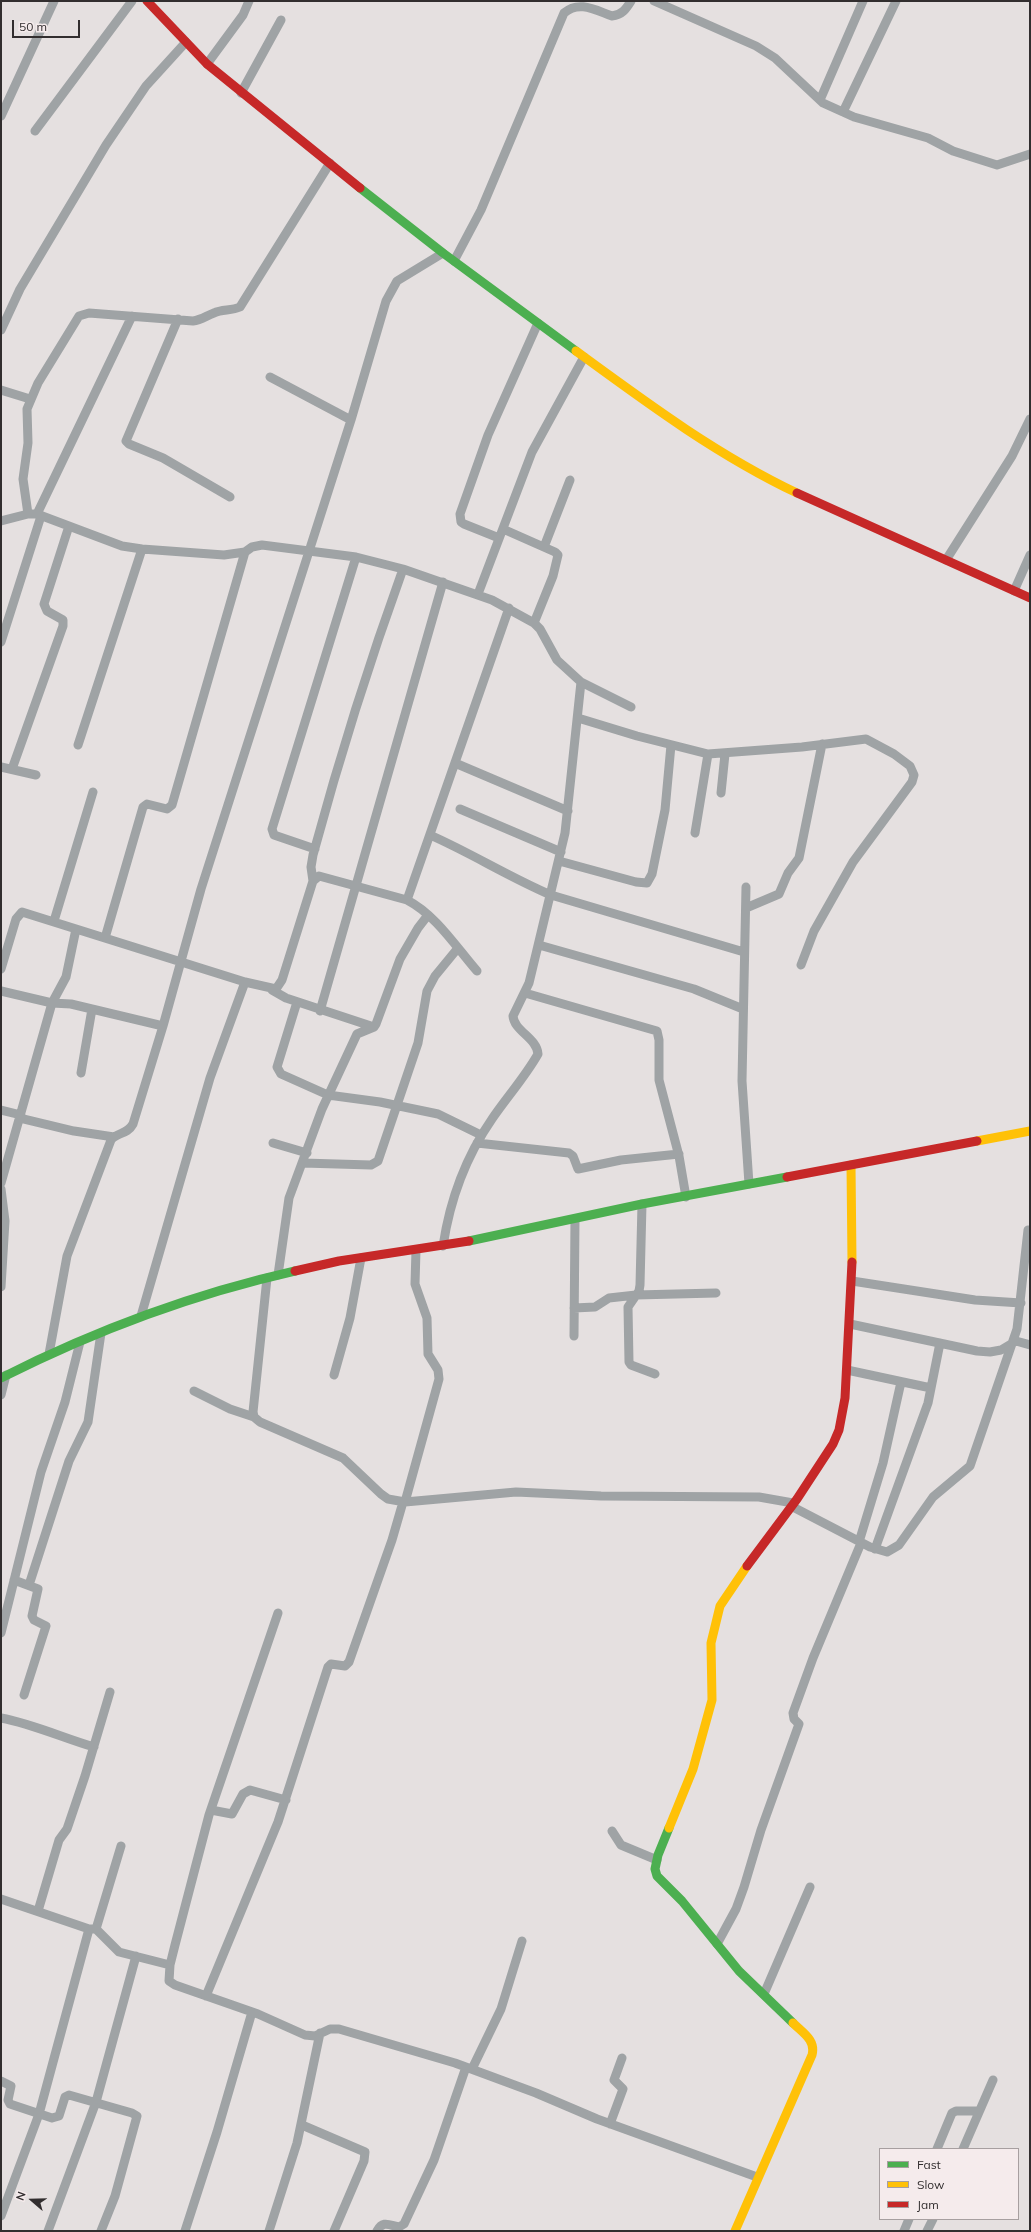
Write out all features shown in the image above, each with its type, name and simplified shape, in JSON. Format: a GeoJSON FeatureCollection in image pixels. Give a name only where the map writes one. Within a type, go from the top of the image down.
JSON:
{"type":"FeatureCollection","features":[{"type":"Feature","properties":{"kind":"street"},"geometry":{"type":"LineString","coordinates":[[1,116],[54,1]]}},
{"type":"Feature","properties":{"kind":"street"},"geometry":{"type":"LineString","coordinates":[[35,131],[132,1]]}},
{"type":"Feature","properties":{"kind":"street"},"geometry":{"type":"LineString","coordinates":[[147,1],[207,64],[241,93],[443,253],[666,417],[761,476],[813,501],[1030,598]]}},
{"type":"Feature","properties":{"kind":"street"},"geometry":{"type":"LineString","coordinates":[[207,64],[243,15],[249,1]]}},
{"type":"Feature","properties":{"kind":"street"},"geometry":{"type":"LineString","coordinates":[[454,261],[481,210],[559,20],[569,4],[578,5],[612,16],[618,16],[623,13],[631,1]]}},
{"type":"Feature","properties":{"kind":"street"},"geometry":{"type":"LineString","coordinates":[[654,1],[756,46],[775,58],[820,100],[843,112],[928,138],[953,151],[997,165],[1030,154]]}},
{"type":"Feature","properties":{"kind":"street"},"geometry":{"type":"LineString","coordinates":[[820,100],[863,1]]}},
{"type":"Feature","properties":{"kind":"street"},"geometry":{"type":"LineString","coordinates":[[843,112],[896,1]]}},
{"type":"Feature","properties":{"kind":"street"},"geometry":{"type":"LineString","coordinates":[[241,93],[281,20]]}},
{"type":"Feature","properties":{"kind":"street"},"geometry":{"type":"LineString","coordinates":[[1,330],[20,289],[106,145],[146,86],[186,42]]}},
{"type":"Feature","properties":{"kind":"street"},"geometry":{"type":"LineString","coordinates":[[35,514],[23,479],[28,444],[27,409],[30,399],[78,316],[84,313],[198,321],[215,312],[234,310],[240,307],[330,163]]}},
{"type":"Feature","properties":{"kind":"street"},"geometry":{"type":"LineString","coordinates":[[1,1110],[74,1131],[114,1137],[128,1132],[133,1124],[176,982],[179,961],[350,420],[388,294],[397,281],[443,253]]}},
{"type":"Feature","properties":{"kind":"street"},"geometry":{"type":"LineString","coordinates":[[1,642],[35,514],[132,316]]}},
{"type":"Feature","properties":{"kind":"street"},"geometry":{"type":"LineString","coordinates":[[178,319],[126,441],[129,444],[163,458],[230,497]]}},
{"type":"Feature","properties":{"kind":"street"},"geometry":{"type":"LineString","coordinates":[[499,538],[464,524],[461,522],[460,514],[488,435],[538,322]]}},
{"type":"Feature","properties":{"kind":"street"},"geometry":{"type":"LineString","coordinates":[[478,594],[532,452],[584,357]]}},
{"type":"Feature","properties":{"kind":"street"},"geometry":{"type":"LineString","coordinates":[[270,377],[350,420]]}},
{"type":"Feature","properties":{"kind":"street"},"geometry":{"type":"LineString","coordinates":[[1,390],[30,399]]}},
{"type":"Feature","properties":{"kind":"street"},"geometry":{"type":"LineString","coordinates":[[946,560],[1012,456],[1030,419]]}},
{"type":"Feature","properties":{"kind":"street"},"geometry":{"type":"LineString","coordinates":[[544,547],[570,480]]}},
{"type":"Feature","properties":{"kind":"street"},"geometry":{"type":"LineString","coordinates":[[1,521],[35,514],[122,546],[142,549],[224,555],[245,552],[256,546],[308,550],[356,557],[403,569],[478,594],[509,608],[534,623],[540,629],[557,660],[581,682],[630,706]]}},
{"type":"Feature","properties":{"kind":"street"},"geometry":{"type":"LineString","coordinates":[[12,769],[63,626],[63,620],[47,610],[44,604],[69,526]]}},
{"type":"Feature","properties":{"kind":"street"},"geometry":{"type":"LineString","coordinates":[[503,529],[544,547],[558,555],[553,576],[534,623]]}},
{"type":"Feature","properties":{"kind":"street"},"geometry":{"type":"LineString","coordinates":[[78,745],[142,549]]}},
{"type":"Feature","properties":{"kind":"street"},"geometry":{"type":"LineString","coordinates":[[105,938],[143,807],[147,804],[167,809],[172,805],[245,552]]}},
{"type":"Feature","properties":{"kind":"street"},"geometry":{"type":"LineString","coordinates":[[1014,591],[1030,555]]}},
{"type":"Feature","properties":{"kind":"street"},"geometry":{"type":"LineString","coordinates":[[315,849],[274,835],[272,829],[356,557]]}},
{"type":"Feature","properties":{"kind":"street"},"geometry":{"type":"LineString","coordinates":[[272,990],[279,986],[282,980],[313,880],[311,866],[315,849],[369,663],[403,569]]}},
{"type":"Feature","properties":{"kind":"street"},"geometry":{"type":"LineString","coordinates":[[320,1011],[443,582]]}},
{"type":"Feature","properties":{"kind":"street"},"geometry":{"type":"LineString","coordinates":[[407,900],[509,608]]}},
{"type":"Feature","properties":{"kind":"street"},"geometry":{"type":"LineString","coordinates":[[442,1246],[452,1200],[460,1177],[479,1139],[538,1054],[536,1047],[513,1020],[514,1012],[525,993],[539,944],[560,856],[568,811],[581,682]]}},
{"type":"Feature","properties":{"kind":"street"},"geometry":{"type":"LineString","coordinates":[[578,718],[670,745],[708,754],[725,754],[866,739],[894,754],[910,766],[914,775],[906,790],[853,862],[814,931],[801,965]]}},
{"type":"Feature","properties":{"kind":"street"},"geometry":{"type":"LineString","coordinates":[[746,908],[778,894],[788,872],[799,858],[822,744]]}},
{"type":"Feature","properties":{"kind":"street"},"geometry":{"type":"LineString","coordinates":[[460,809],[560,856],[636,882],[647,883],[652,874],[664,810],[670,745]]}},
{"type":"Feature","properties":{"kind":"street"},"geometry":{"type":"LineString","coordinates":[[695,834],[708,754]]}},
{"type":"Feature","properties":{"kind":"street"},"geometry":{"type":"LineString","coordinates":[[721,793],[725,754]]}},
{"type":"Feature","properties":{"kind":"street"},"geometry":{"type":"LineString","coordinates":[[455,763],[568,811]]}},
{"type":"Feature","properties":{"kind":"street"},"geometry":{"type":"LineString","coordinates":[[1,767],[36,775]]}},
{"type":"Feature","properties":{"kind":"street"},"geometry":{"type":"LineString","coordinates":[[54,921],[92,792]]}},
{"type":"Feature","properties":{"kind":"street"},"geometry":{"type":"LineString","coordinates":[[430,835],[468,852],[523,883],[551,895],[744,952]]}},
{"type":"Feature","properties":{"kind":"street"},"geometry":{"type":"LineString","coordinates":[[313,880],[318,876],[407,900],[428,915],[477,971]]}},
{"type":"Feature","properties":{"kind":"street"},"geometry":{"type":"LineString","coordinates":[[746,887],[742,1081],[749,1184]]}},
{"type":"Feature","properties":{"kind":"street"},"geometry":{"type":"LineString","coordinates":[[1,969],[19,914],[27,913],[272,990],[286,998],[320,1011],[374,1027]]}},
{"type":"Feature","properties":{"kind":"street"},"geometry":{"type":"LineString","coordinates":[[278,1275],[288,1198],[328,1096],[357,1034],[374,1027],[380,1015],[400,959],[418,928],[428,915]]}},
{"type":"Feature","properties":{"kind":"street"},"geometry":{"type":"LineString","coordinates":[[1,1183],[52,1003],[66,977],[76,929]]}},
{"type":"Feature","properties":{"kind":"street"},"geometry":{"type":"LineString","coordinates":[[539,944],[694,989],[743,1009]]}},
{"type":"Feature","properties":{"kind":"street"},"geometry":{"type":"LineString","coordinates":[[303,1163],[375,1164],[380,1158],[396,1105],[418,1043],[427,991],[435,976],[458,948]]}},
{"type":"Feature","properties":{"kind":"street"},"geometry":{"type":"LineString","coordinates":[[141,1316],[210,1078],[245,982]]}},
{"type":"Feature","properties":{"kind":"street"},"geometry":{"type":"LineString","coordinates":[[1,992],[52,1003],[71,1004],[163,1026]]}},
{"type":"Feature","properties":{"kind":"street"},"geometry":{"type":"LineString","coordinates":[[525,993],[657,1031],[659,1080],[679,1154],[686,1197]]}},
{"type":"Feature","properties":{"kind":"street"},"geometry":{"type":"LineString","coordinates":[[297,1002],[279,1060],[278,1071],[328,1096],[396,1105],[438,1114],[479,1139],[569,1153],[574,1156],[578,1169],[621,1160],[679,1154]]}},
{"type":"Feature","properties":{"kind":"street"},"geometry":{"type":"LineString","coordinates":[[81,1073],[92,1009]]}},
{"type":"Feature","properties":{"kind":"street"},"geometry":{"type":"LineString","coordinates":[[1,1395],[3,1377],[48,1354],[101,1334],[141,1316],[278,1275],[339,1261],[490,1238],[642,1204],[686,1197],[1030,1131]]}},
{"type":"Feature","properties":{"kind":"street"},"geometry":{"type":"LineString","coordinates":[[48,1354],[64,1270],[72,1240],[114,1137]]}},
{"type":"Feature","properties":{"kind":"street"},"geometry":{"type":"LineString","coordinates":[[272,1143],[306,1153]]}},
{"type":"Feature","properties":{"kind":"street"},"geometry":{"type":"LineString","coordinates":[[735,2231],[757,2177],[812,2055],[814,2047],[811,2040],[739,1971],[682,1901],[657,1876],[655,1869],[657,1860],[693,1769],[706,1717],[712,1700],[711,1643],[720,1606],[833,1444],[839,1430],[847,1370],[852,1281],[851,1165]]}},
{"type":"Feature","properties":{"kind":"street"},"geometry":{"type":"LineString","coordinates":[[1,1189],[5,1221],[1,1287]]}},
{"type":"Feature","properties":{"kind":"street"},"geometry":{"type":"LineString","coordinates":[[642,1204],[640,1285],[636,1295],[628,1307],[629,1362],[631,1366],[655,1374]]}},
{"type":"Feature","properties":{"kind":"street"},"geometry":{"type":"LineString","coordinates":[[574,1336],[575,1219]]}},
{"type":"Feature","properties":{"kind":"street"},"geometry":{"type":"LineString","coordinates":[[194,1391],[230,1409],[254,1417],[260,1422],[343,1458],[388,1499],[404,1502],[516,1492],[601,1496],[759,1498],[792,1504],[860,1542],[875,1549],[887,1552],[899,1545],[925,1506],[970,1466],[1019,1320],[1028,1230]]}},
{"type":"Feature","properties":{"kind":"street"},"geometry":{"type":"LineString","coordinates":[[206,1996],[286,1800],[328,1667],[331,1664],[345,1666],[349,1662],[392,1540],[439,1379],[438,1370],[428,1354],[427,1318],[415,1284],[416,1250]]}},
{"type":"Feature","properties":{"kind":"street"},"geometry":{"type":"LineString","coordinates":[[334,1375],[350,1318],[361,1258]]}},
{"type":"Feature","properties":{"kind":"street"},"geometry":{"type":"LineString","coordinates":[[254,1417],[253,1412],[268,1278]]}},
{"type":"Feature","properties":{"kind":"street"},"geometry":{"type":"LineString","coordinates":[[852,1281],[975,1300],[1021,1303]]}},
{"type":"Feature","properties":{"kind":"street"},"geometry":{"type":"LineString","coordinates":[[574,1308],[595,1307],[609,1298],[636,1295],[716,1293]]}},
{"type":"Feature","properties":{"kind":"street"},"geometry":{"type":"LineString","coordinates":[[850,1324],[940,1344],[990,1352],[1001,1350],[1012,1342],[1030,1345]]}},
{"type":"Feature","properties":{"kind":"street"},"geometry":{"type":"LineString","coordinates":[[28,1585],[69,1461],[88,1422],[101,1334]]}},
{"type":"Feature","properties":{"kind":"street"},"geometry":{"type":"LineString","coordinates":[[1,1633],[41,1472],[65,1402],[80,1342]]}},
{"type":"Feature","properties":{"kind":"street"},"geometry":{"type":"LineString","coordinates":[[875,1549],[928,1403],[940,1344]]}},
{"type":"Feature","properties":{"kind":"street"},"geometry":{"type":"LineString","coordinates":[[847,1370],[931,1388]]}},
{"type":"Feature","properties":{"kind":"street"},"geometry":{"type":"LineString","coordinates":[[717,1944],[739,1901],[761,1830],[799,1724],[794,1719],[793,1713],[813,1658],[860,1542],[882,1463],[901,1382]]}},
{"type":"Feature","properties":{"kind":"street"},"geometry":{"type":"LineString","coordinates":[[14,1580],[38,1589],[32,1612],[33,1619],[46,1626],[24,1695]]}},
{"type":"Feature","properties":{"kind":"street"},"geometry":{"type":"LineString","coordinates":[[278,1613],[211,1810],[170,1965],[168,1978],[171,1983],[252,2012],[305,2035],[310,2036],[339,2029],[354,2032],[469,2068],[536,2093],[610,2124],[757,2177]]}},
{"type":"Feature","properties":{"kind":"street"},"geometry":{"type":"LineString","coordinates":[[38,1911],[59,1840],[70,1823],[110,1692]]}},
{"type":"Feature","properties":{"kind":"street"},"geometry":{"type":"LineString","coordinates":[[1,1718],[30,1724],[62,1737],[94,1747]]}},
{"type":"Feature","properties":{"kind":"street"},"geometry":{"type":"LineString","coordinates":[[211,1810],[232,1814],[243,1794],[250,1790],[286,1800]]}},
{"type":"Feature","properties":{"kind":"street"},"geometry":{"type":"LineString","coordinates":[[612,1831],[621,1845],[657,1860]]}},
{"type":"Feature","properties":{"kind":"street"},"geometry":{"type":"LineString","coordinates":[[1,2216],[39,2114],[93,1929],[121,1846]]}},
{"type":"Feature","properties":{"kind":"street"},"geometry":{"type":"LineString","coordinates":[[764,1994],[810,1887]]}},
{"type":"Feature","properties":{"kind":"street"},"geometry":{"type":"LineString","coordinates":[[1,1899],[93,1929],[115,1950],[170,1965]]}},
{"type":"Feature","properties":{"kind":"street"},"geometry":{"type":"LineString","coordinates":[[377,2231],[382,2225],[385,2224],[399,2227],[404,2224],[434,2160],[469,2068],[501,2009],[522,1941]]}},
{"type":"Feature","properties":{"kind":"street"},"geometry":{"type":"LineString","coordinates":[[48,2231],[96,2102],[136,1956]]}},
{"type":"Feature","properties":{"kind":"street"},"geometry":{"type":"LineString","coordinates":[[185,2231],[217,2132],[252,2012]]}},
{"type":"Feature","properties":{"kind":"street"},"geometry":{"type":"LineString","coordinates":[[269,2231],[302,2124],[320,2033]]}},
{"type":"Feature","properties":{"kind":"street"},"geometry":{"type":"LineString","coordinates":[[610,2124],[623,2089],[614,2080],[622,2058]]}},
{"type":"Feature","properties":{"kind":"street"},"geometry":{"type":"LineString","coordinates":[[963,2148],[993,2080]]}},
{"type":"Feature","properties":{"kind":"street"},"geometry":{"type":"LineString","coordinates":[[1,2081],[11,2086],[8,2100],[10,2104],[39,2114],[57,2118],[67,2096],[96,2102],[132,2113],[138,2118],[115,2196],[101,2231]]}},
{"type":"Feature","properties":{"kind":"street"},"geometry":{"type":"LineString","coordinates":[[937,2148],[952,2114],[956,2111],[980,2111]]}},
{"type":"Feature","properties":{"kind":"street"},"geometry":{"type":"LineString","coordinates":[[302,2124],[365,2152],[364,2161],[334,2231]]}},
{"type":"Feature","properties":{"kind":"street"},"geometry":{"type":"LineString","coordinates":[[904,2231],[909,2220]]}},
{"type":"Feature","properties":{"kind":"street"},"geometry":{"type":"LineString","coordinates":[[927,2231],[932,2220]]}},
{"type":"Feature","properties":{"kind":"traffic: fast"},"geometry":{"type":"LineString","coordinates":[[360,188],[443,253],[576,351]]}},
{"type":"Feature","properties":{"kind":"traffic: fast"},"geometry":{"type":"LineString","coordinates":[[469,1241],[642,1204],[787,1177]]}},
{"type":"Feature","properties":{"kind":"traffic: fast"},"geometry":{"type":"LineString","coordinates":[[1,1378],[72,1345],[145,1316],[219,1291],[295,1271]]}},
{"type":"Feature","properties":{"kind":"traffic: fast"},"geometry":{"type":"LineString","coordinates":[[669,1828],[658,1855],[655,1869],[657,1876],[682,1901],[739,1971],[793,2023]]}},
{"type":"Feature","properties":{"kind":"traffic: slow"},"geometry":{"type":"LineString","coordinates":[[576,351],[656,409],[711,445],[767,478],[797,493]]}},
{"type":"Feature","properties":{"kind":"traffic: slow"},"geometry":{"type":"LineString","coordinates":[[977,1141],[1030,1131]]}},
{"type":"Feature","properties":{"kind":"traffic: slow"},"geometry":{"type":"LineString","coordinates":[[851,1165],[852,1262]]}},
{"type":"Feature","properties":{"kind":"traffic: slow"},"geometry":{"type":"LineString","coordinates":[[669,1828],[693,1769],[712,1700],[711,1643],[720,1606],[747,1566]]}},
{"type":"Feature","properties":{"kind":"traffic: slow"},"geometry":{"type":"LineString","coordinates":[[735,2231],[812,2055],[812,2045],[808,2037],[793,2023]]}},
{"type":"Feature","properties":{"kind":"traffic: jam"},"geometry":{"type":"LineString","coordinates":[[147,1],[207,64],[360,188]]}},
{"type":"Feature","properties":{"kind":"traffic: jam"},"geometry":{"type":"LineString","coordinates":[[797,493],[1030,598]]}},
{"type":"Feature","properties":{"kind":"traffic: jam"},"geometry":{"type":"LineString","coordinates":[[787,1177],[977,1141]]}},
{"type":"Feature","properties":{"kind":"traffic: jam"},"geometry":{"type":"LineString","coordinates":[[295,1271],[339,1261],[469,1241]]}},
{"type":"Feature","properties":{"kind":"traffic: jam"},"geometry":{"type":"LineString","coordinates":[[747,1566],[797,1499],[833,1444],[839,1430],[845,1398],[852,1262]]}}]}
